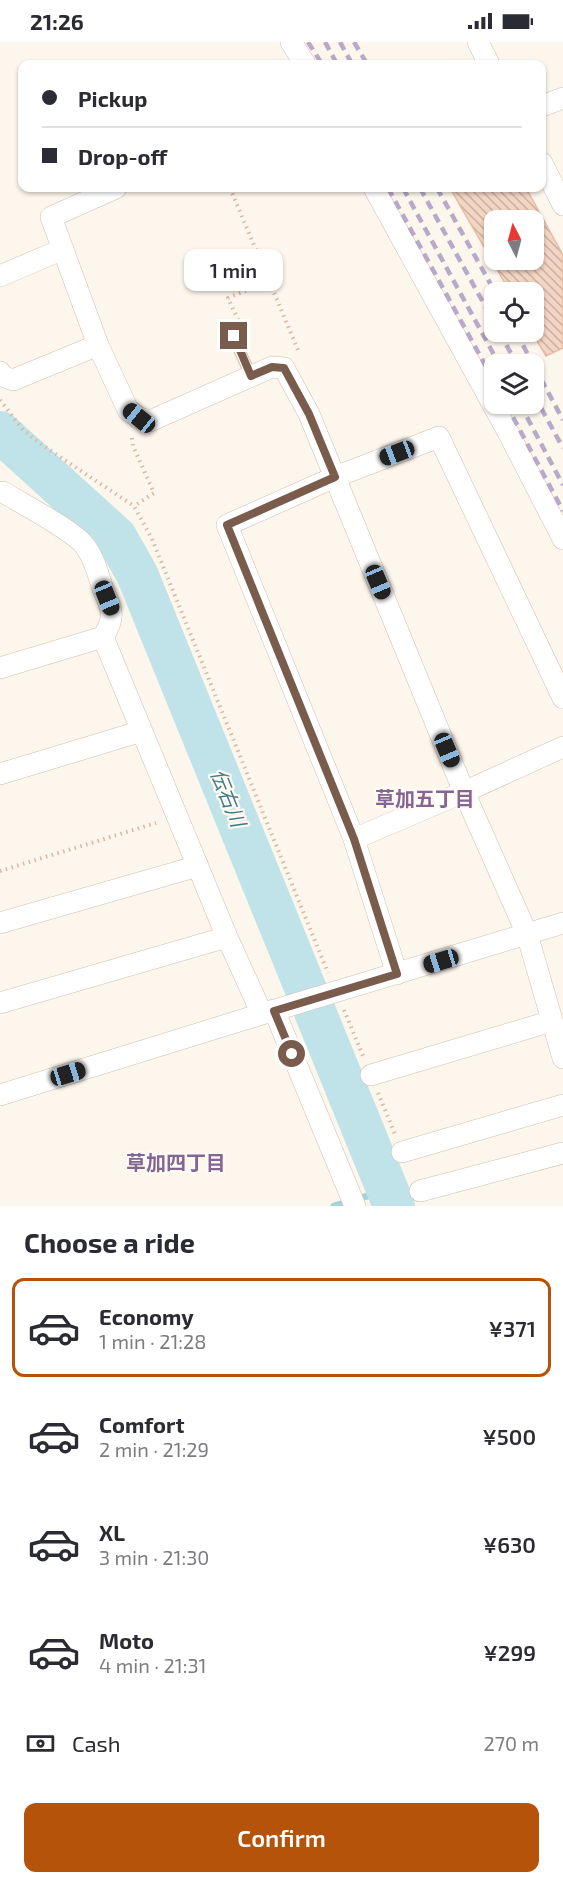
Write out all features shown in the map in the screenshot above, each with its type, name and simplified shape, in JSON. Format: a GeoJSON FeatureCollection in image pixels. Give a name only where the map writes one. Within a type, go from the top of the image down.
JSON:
{"type":"FeatureCollection","features":[{"type":"Feature","properties":{"kind":"street"},"geometry":{"type":"LineString","coordinates":[[291,42],[302,60]]}},
{"type":"Feature","properties":{"kind":"street"},"geometry":{"type":"LineString","coordinates":[[478,42],[487,60]]}},
{"type":"Feature","properties":{"kind":"street"},"geometry":{"type":"LineString","coordinates":[[546,104],[563,98]]}},
{"type":"Feature","properties":{"kind":"street"},"geometry":{"type":"LineString","coordinates":[[546,171],[563,205]]}},
{"type":"Feature","properties":{"kind":"street"},"geometry":{"type":"LineString","coordinates":[[107,192],[51,217],[98,345],[128,410],[139,418],[150,421],[272,367],[284,368],[309,414],[464,792],[527,934],[563,1058]]}},
{"type":"Feature","properties":{"kind":"street"},"geometry":{"type":"LineString","coordinates":[[376,192],[509,434],[563,539]]}},
{"type":"Feature","properties":{"kind":"street"},"geometry":{"type":"LineString","coordinates":[[0,276],[63,249]]}},
{"type":"Feature","properties":{"kind":"street"},"geometry":{"type":"LineString","coordinates":[[0,372],[3,376],[13,380],[98,345]]}},
{"type":"Feature","properties":{"kind":"street"},"geometry":{"type":"LineString","coordinates":[[397,974],[354,839],[227,525],[335,477],[439,437],[563,698]]}},
{"type":"Feature","properties":{"kind":"street"},"geometry":{"type":"LineString","coordinates":[[0,668],[103,637],[111,625],[113,612],[94,561],[84,545],[69,533],[3,492]]}},
{"type":"Feature","properties":{"kind":"street"},"geometry":{"type":"LineString","coordinates":[[103,637],[227,937],[273,1011],[355,1206]]}},
{"type":"Feature","properties":{"kind":"street"},"geometry":{"type":"LineString","coordinates":[[0,774],[142,731]]}},
{"type":"Feature","properties":{"kind":"street"},"geometry":{"type":"LineString","coordinates":[[354,839],[563,747]]}},
{"type":"Feature","properties":{"kind":"street"},"geometry":{"type":"LineString","coordinates":[[0,923],[198,866]]}},
{"type":"Feature","properties":{"kind":"street"},"geometry":{"type":"LineString","coordinates":[[0,1095],[563,923]]}},
{"type":"Feature","properties":{"kind":"street"},"geometry":{"type":"LineString","coordinates":[[0,1003],[227,937]]}},
{"type":"Feature","properties":{"kind":"street"},"geometry":{"type":"LineString","coordinates":[[370,1074],[552,1021]]}},
{"type":"Feature","properties":{"kind":"street"},"geometry":{"type":"LineString","coordinates":[[402,1152],[563,1105]]}},
{"type":"Feature","properties":{"kind":"street"},"geometry":{"type":"LineString","coordinates":[[420,1191],[563,1153]]}},
{"type":"Feature","properties":{"kind":"lane"},"geometry":{"type":"LineString","coordinates":[[234,336],[251,376]]}},
{"type":"Feature","properties":{"kind":"path"},"geometry":{"type":"LineString","coordinates":[[232,192],[298,351]]}},
{"type":"Feature","properties":{"kind":"path"},"geometry":{"type":"LineString","coordinates":[[239,324],[228,298],[269,281]]}},
{"type":"Feature","properties":{"kind":"path"},"geometry":{"type":"LineString","coordinates":[[0,400],[23,430],[134,506],[152,539],[334,993],[402,1152]]}},
{"type":"Feature","properties":{"kind":"path"},"geometry":{"type":"LineString","coordinates":[[134,506],[154,493],[133,446],[132,433],[139,418]]}},
{"type":"Feature","properties":{"kind":"path"},"geometry":{"type":"LineString","coordinates":[[0,871],[177,817]]}},
{"type":"Feature","properties":{"kind":"building"},"geometry":{"type":"Polygon","coordinates":[[[452,192],[528,192],[538,210],[484,210],[484,247],[452,192]]]}},
{"type":"Feature","properties":{"kind":"building"},"geometry":{"type":"Polygon","coordinates":[[[544,221],[563,255],[563,348],[546,356],[538,342],[544,342],[544,282],[504,282],[497,270],[544,270],[544,221]]]}},
{"type":"Feature","properties":{"kind":"waterway","name":"伝右川"},"geometry":{"type":"LineString","coordinates":[[0,432],[116,537],[137,574],[394,1206]]}},
{"type":"Feature","properties":{"kind":"waterway"},"geometry":{"type":"LineString","coordinates":[[334,1206],[387,1190]]}},
{"type":"Feature","properties":{"kind":"railway"},"geometry":{"type":"LineString","coordinates":[[308,42],[319,60]]}},
{"type":"Feature","properties":{"kind":"railway"},"geometry":{"type":"LineString","coordinates":[[325,42],[335,60]]}},
{"type":"Feature","properties":{"kind":"railway"},"geometry":{"type":"LineString","coordinates":[[340,42],[350,60]]}},
{"type":"Feature","properties":{"kind":"railway"},"geometry":{"type":"LineString","coordinates":[[354,42],[365,60]]}},
{"type":"Feature","properties":{"kind":"railway"},"geometry":{"type":"LineString","coordinates":[[390,192],[484,363]]}},
{"type":"Feature","properties":{"kind":"railway"},"geometry":{"type":"LineString","coordinates":[[405,192],[494,354]]}},
{"type":"Feature","properties":{"kind":"railway"},"geometry":{"type":"LineString","coordinates":[[422,192],[484,304]]}},
{"type":"Feature","properties":{"kind":"railway"},"geometry":{"type":"LineString","coordinates":[[439,192],[489,282]]}},
{"type":"Feature","properties":{"kind":"railway"},"geometry":{"type":"LineString","coordinates":[[505,342],[511,354]]}},
{"type":"Feature","properties":{"kind":"railway"},"geometry":{"type":"LineString","coordinates":[[521,342],[528,354]]}},
{"type":"Feature","properties":{"kind":"railway"},"geometry":{"type":"LineString","coordinates":[[544,385],[563,420]]}},
{"type":"Feature","properties":{"kind":"railway"},"geometry":{"type":"LineString","coordinates":[[544,413],[563,448]]}},
{"type":"Feature","properties":{"kind":"railway"},"geometry":{"type":"LineString","coordinates":[[511,414],[563,511]]}},
{"type":"Feature","properties":{"kind":"railway"},"geometry":{"type":"LineString","coordinates":[[525,414],[563,485]]}},
{"type":"Feature","properties":{"kind":"district","name":"草加五丁目"},"geometry":{"type":"Point","coordinates":[425,799]}},
{"type":"Feature","properties":{"kind":"district","name":"草加四丁目"},"geometry":{"type":"Point","coordinates":[176,1163]}},
{"type":"Feature","properties":{"kind":"route"},"geometry":{"type":"LineString","coordinates":[[234,336],[251,376],[272,367],[284,368],[309,414],[335,477],[227,525],[354,839],[397,974],[274,1011],[292,1054]]}}]}
